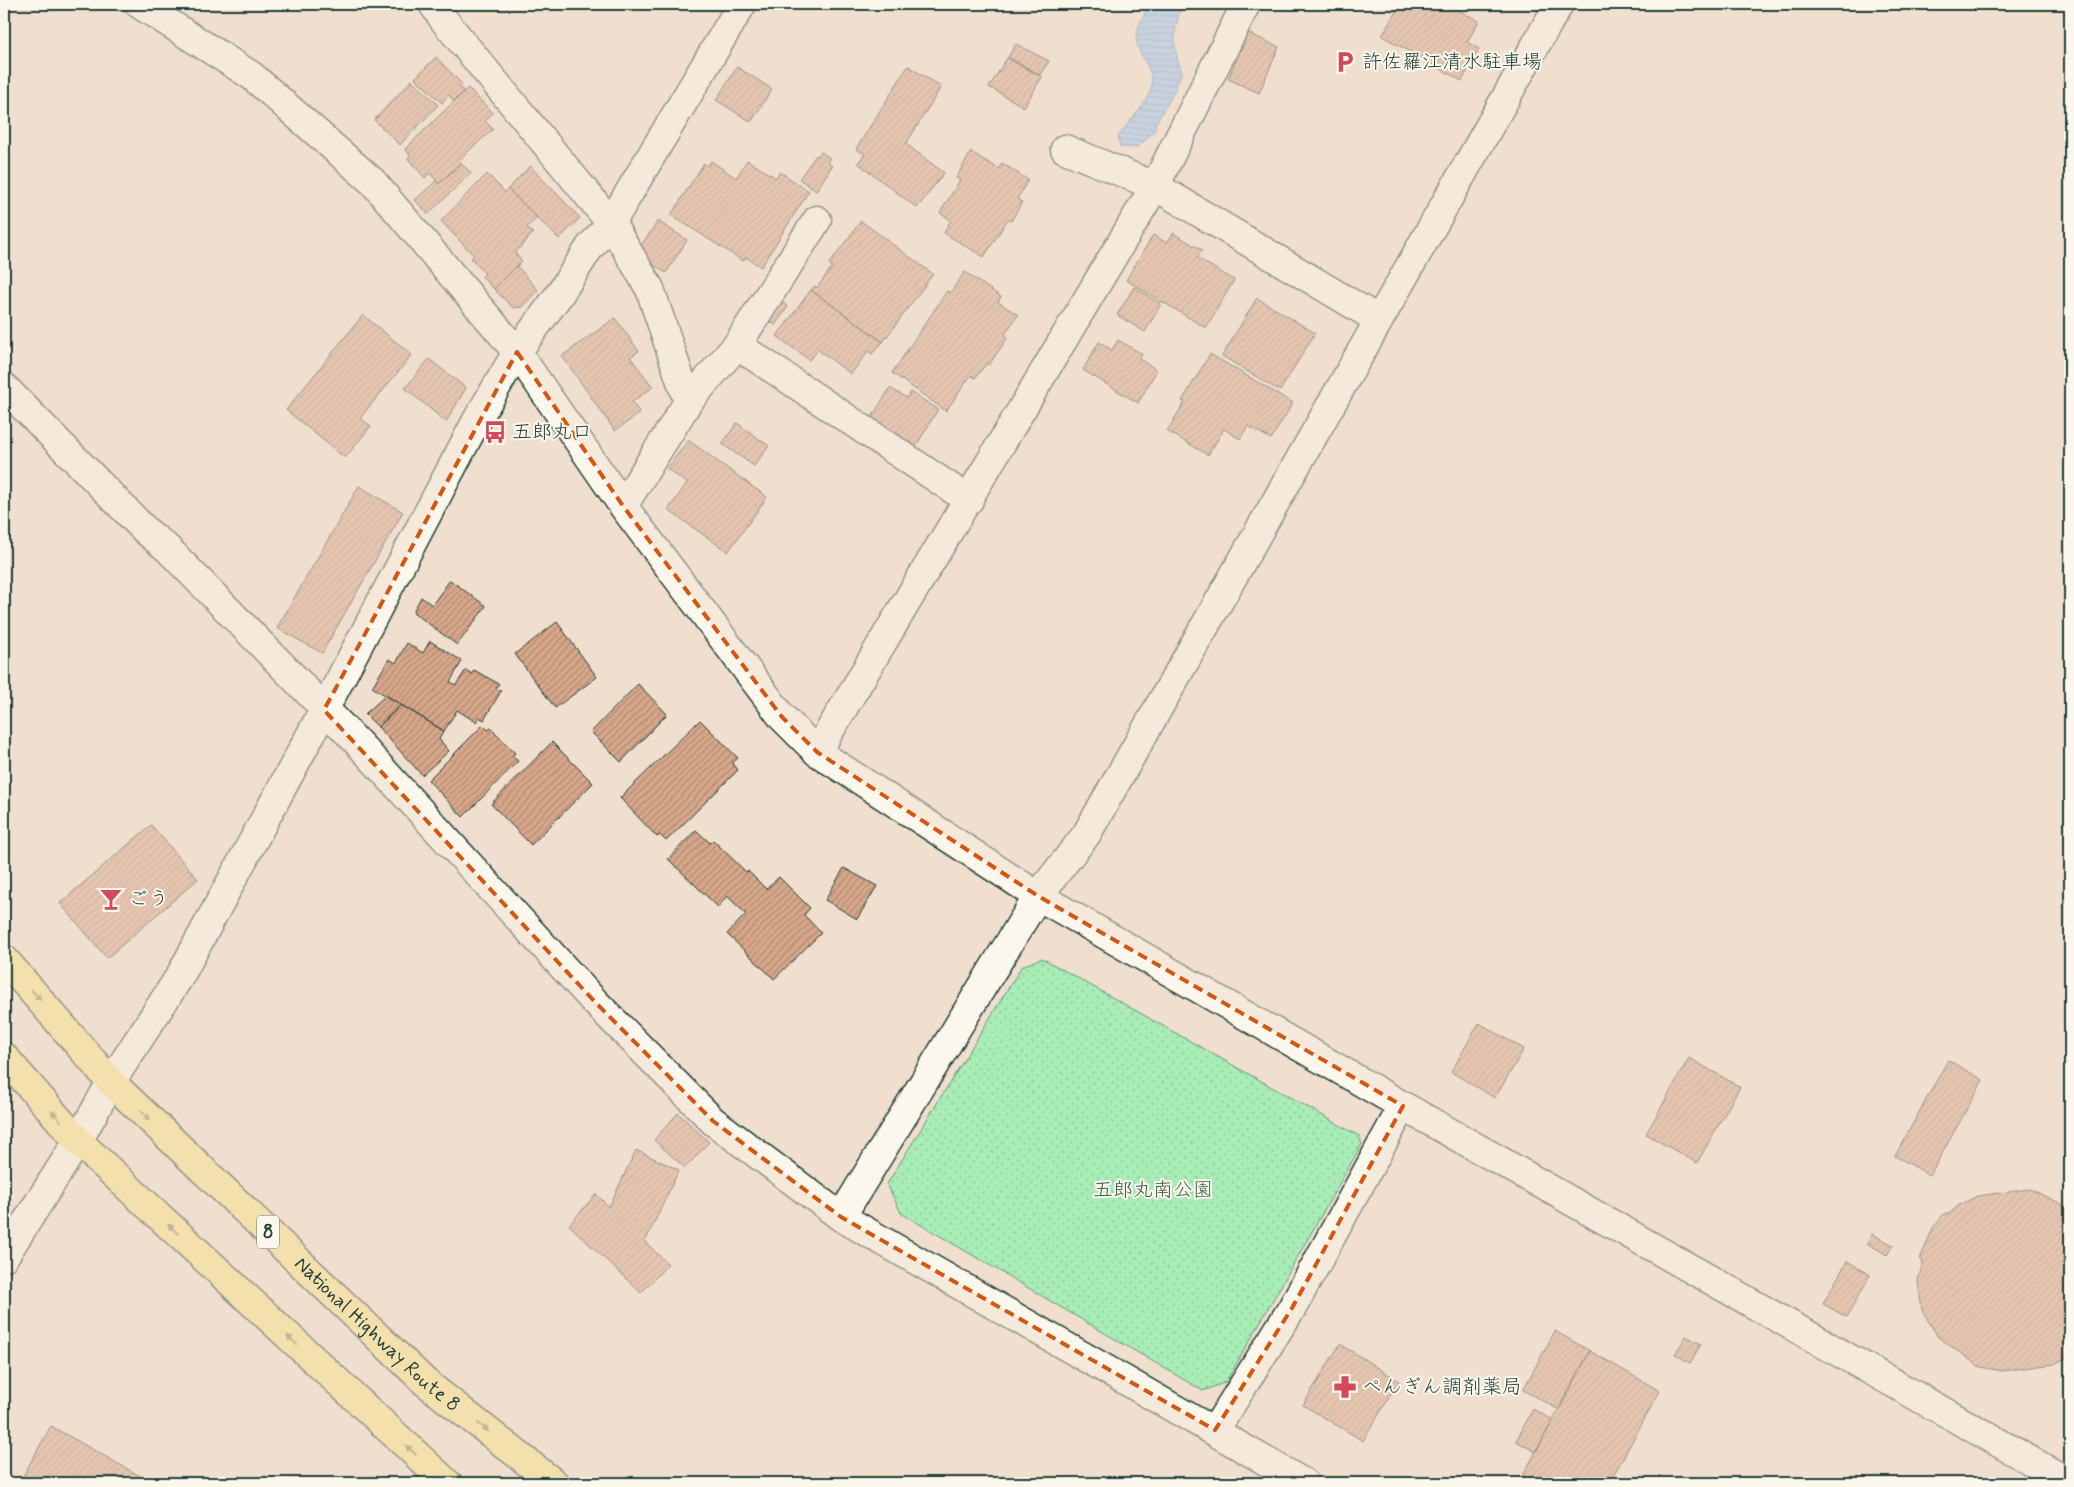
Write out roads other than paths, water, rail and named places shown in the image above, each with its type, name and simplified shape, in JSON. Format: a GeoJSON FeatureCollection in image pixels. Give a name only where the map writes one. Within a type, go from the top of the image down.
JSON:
{"type":"FeatureCollection","features":[{"type":"Feature","properties":{"kind":"highway","name":"National Highway Route 8"},"geometry":{"type":"LineString","coordinates":[[4,959],[111,1082],[425,1382],[554,1483]]}},
{"type":"Feature","properties":{"kind":"highway"},"geometry":{"type":"LineString","coordinates":[[4,1057],[78,1141],[447,1483]]}},
{"type":"Feature","properties":{"kind":"street"},"geometry":{"type":"LineString","coordinates":[[138,4],[252,76],[373,182],[517,352],[623,506],[782,717],[817,752],[1038,896],[1403,1106],[2070,1483]]}},
{"type":"Feature","properties":{"kind":"street"},"geometry":{"type":"LineString","coordinates":[[433,4],[611,223],[650,289],[688,402]]}},
{"type":"Feature","properties":{"kind":"street"},"geometry":{"type":"LineString","coordinates":[[4,1257],[78,1141],[111,1082],[180,976],[324,710],[477,420],[517,352],[560,295],[590,247],[611,223],[742,4]]}},
{"type":"Feature","properties":{"kind":"street"},"geometry":{"type":"LineString","coordinates":[[817,752],[1155,186],[1246,4]]}},
{"type":"Feature","properties":{"kind":"street"},"geometry":{"type":"LineString","coordinates":[[842,1217],[1038,896],[1086,836],[1559,4]]}},
{"type":"Feature","properties":{"kind":"street"},"geometry":{"type":"LineString","coordinates":[[1065,149],[1155,186],[1379,320]]}},
{"type":"Feature","properties":{"kind":"street"},"geometry":{"type":"LineString","coordinates":[[623,506],[688,402],[737,345],[817,220]]}},
{"type":"Feature","properties":{"kind":"street"},"geometry":{"type":"LineString","coordinates":[[737,345],[969,500]]}},
{"type":"Feature","properties":{"kind":"street"},"geometry":{"type":"LineString","coordinates":[[4,387],[146,531],[168,549],[359,744],[595,1002],[713,1121],[842,1217],[1215,1430],[1304,1483]]}},
{"type":"Feature","properties":{"kind":"street"},"geometry":{"type":"LineString","coordinates":[[1215,1430],[1292,1308],[1403,1106]]}},
{"type":"Feature","properties":{"kind":"water"},"geometry":{"type":"Polygon","coordinates":[[[1149,4],[1183,4],[1177,21],[1175,38],[1175,46],[1182,72],[1173,94],[1156,123],[1154,132],[1136,148],[1120,147],[1118,137],[1141,108],[1151,89],[1151,75],[1139,50],[1136,37],[1139,25],[1149,4]]]}},
{"type":"Feature","properties":{"kind":"place","name":"許佐羅江清水駐車場"},"geometry":{"type":"Point","coordinates":[1345,62]}},
{"type":"Feature","properties":{"kind":"place","name":"五郎丸口"},"geometry":{"type":"Point","coordinates":[495,432]}},
{"type":"Feature","properties":{"kind":"place","name":"ごう"},"geometry":{"type":"Point","coordinates":[111,899]}},
{"type":"Feature","properties":{"kind":"place","name":"ぺんぎん調剤薬局"},"geometry":{"type":"Point","coordinates":[1345,1387]}},
{"type":"Feature","properties":{"kind":"park label","name":"五郎丸南公園"},"geometry":{"type":"Point","coordinates":[1153,1190]}}]}
